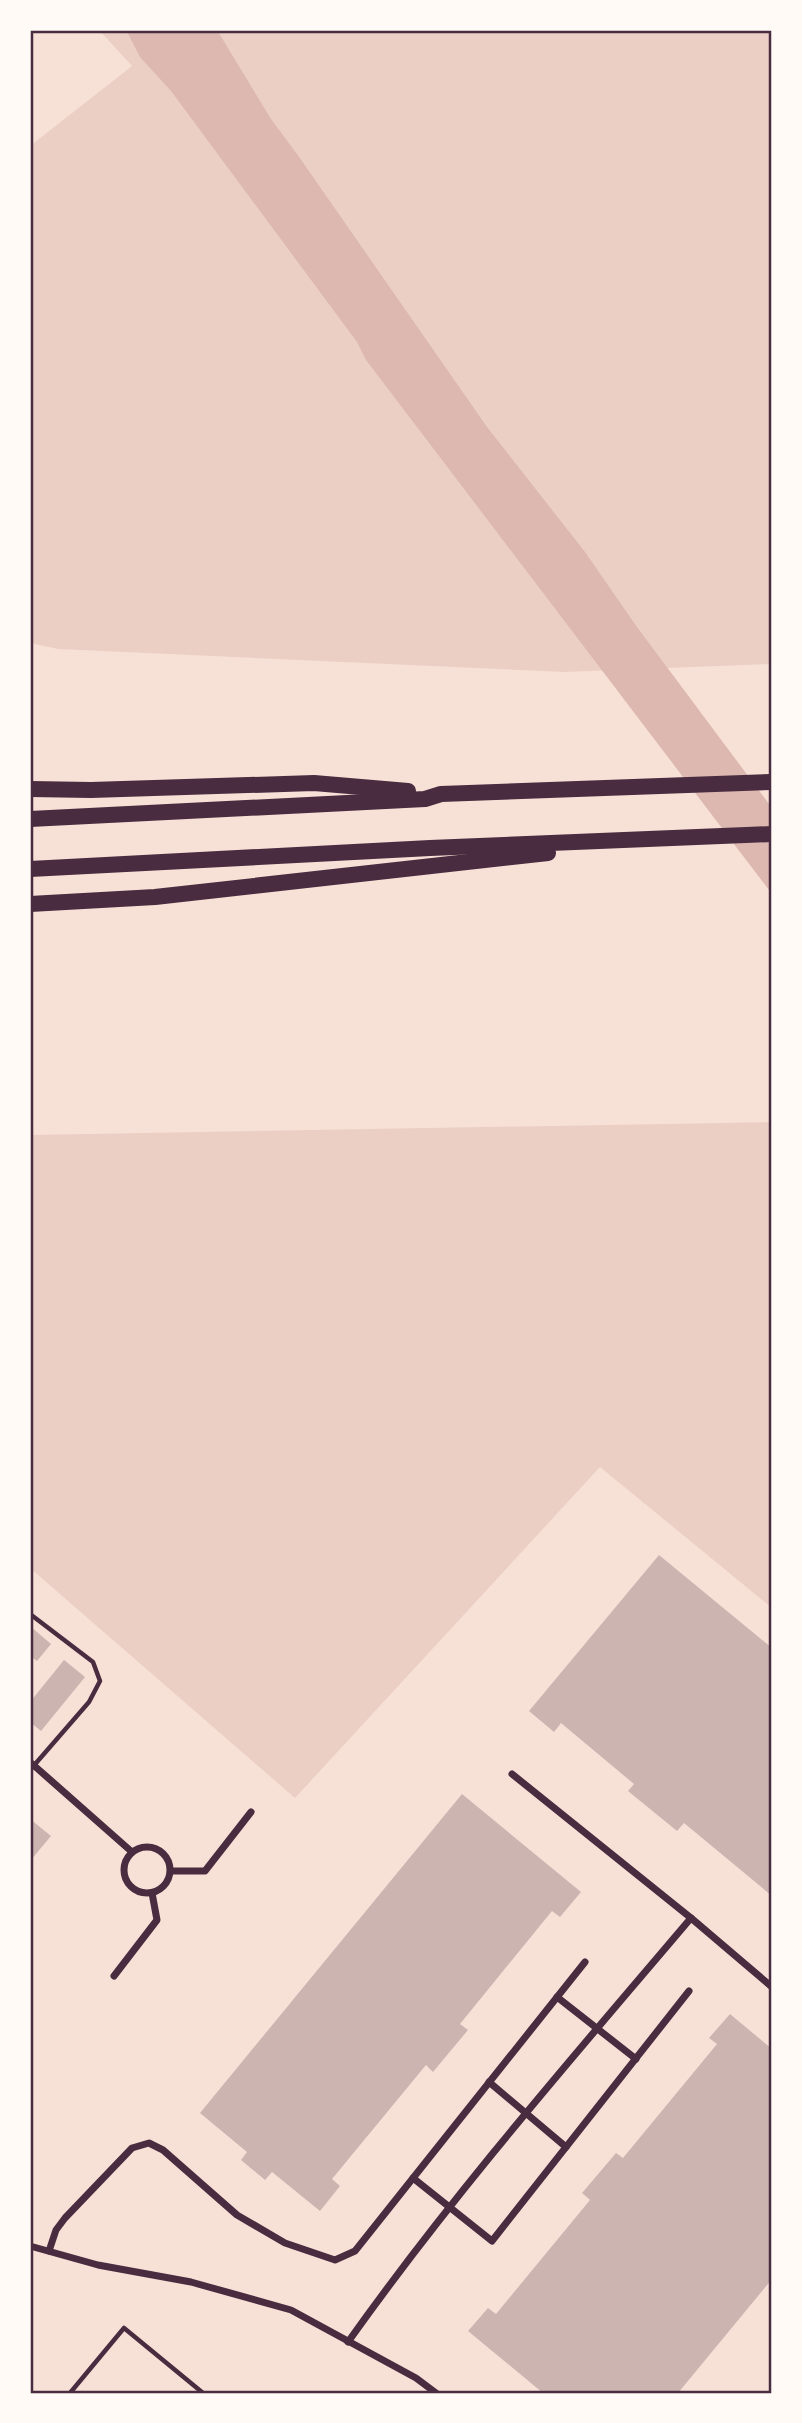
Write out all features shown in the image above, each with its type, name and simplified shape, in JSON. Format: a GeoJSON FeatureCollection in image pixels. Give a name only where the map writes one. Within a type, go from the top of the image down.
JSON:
{"type":"FeatureCollection","features":[{"type":"Feature","properties":{"kind":"highway"},"geometry":{"type":"LineString","coordinates":[[30,789],[92,790],[314,783],[441,794],[772,782]]}},
{"type":"Feature","properties":{"kind":"highway"},"geometry":{"type":"LineString","coordinates":[[30,819],[425,799],[441,794]]}},
{"type":"Feature","properties":{"kind":"highway"},"geometry":{"type":"LineString","coordinates":[[30,869],[430,848],[772,834]]}},
{"type":"Feature","properties":{"kind":"highway"},"geometry":{"type":"LineString","coordinates":[[30,904],[155,897],[690,838]]}},
{"type":"Feature","properties":{"kind":"street"},"geometry":{"type":"LineString","coordinates":[[31,1766],[132,1853]]}},
{"type":"Feature","properties":{"kind":"street"},"geometry":{"type":"LineString","coordinates":[[513,1774],[772,1987]]}},
{"type":"Feature","properties":{"kind":"street"},"geometry":{"type":"LineString","coordinates":[[171,1871],[205,1871],[251,1812]]}},
{"type":"Feature","properties":{"kind":"street"},"geometry":{"type":"LineString","coordinates":[[139,1848],[154,1848],[166,1857],[171,1871],[165,1885],[152,1893],[137,1891],[127,1880],[125,1865],[132,1853],[139,1848]]}},
{"type":"Feature","properties":{"kind":"street"},"geometry":{"type":"LineString","coordinates":[[114,1976],[157,1920],[152,1893]]}},
{"type":"Feature","properties":{"kind":"street"},"geometry":{"type":"LineString","coordinates":[[348,2342],[449,2207],[691,1918]]}},
{"type":"Feature","properties":{"kind":"street"},"geometry":{"type":"LineString","coordinates":[[48,2251],[56,2230],[65,2218],[132,2148],[149,2143],[157,2146],[237,2215],[285,2243],[335,2260],[355,2251],[584,1962]]}},
{"type":"Feature","properties":{"kind":"street"},"geometry":{"type":"LineString","coordinates":[[413,2178],[492,2241],[689,1991]]}},
{"type":"Feature","properties":{"kind":"street"},"geometry":{"type":"LineString","coordinates":[[557,1997],[636,2059]]}},
{"type":"Feature","properties":{"kind":"street"},"geometry":{"type":"LineString","coordinates":[[489,2082],[566,2147]]}},
{"type":"Feature","properties":{"kind":"street"},"geometry":{"type":"LineString","coordinates":[[30,2246],[97,2265],[191,2281],[290,2310],[416,2378],[436,2393]]}},
{"type":"Feature","properties":{"kind":"lane"},"geometry":{"type":"LineString","coordinates":[[30,1614],[93,1662],[100,1681],[89,1702],[31,1766]]}},
{"type":"Feature","properties":{"kind":"lane"},"geometry":{"type":"LineString","coordinates":[[70,2393],[124,2328],[203,2393]]}},
{"type":"Feature","properties":{"kind":"shaded area"},"geometry":{"type":"Polygon","coordinates":[[[99,30],[772,30],[772,664],[564,672],[58,649],[30,643],[30,146],[132,66],[99,30]]]}},
{"type":"Feature","properties":{"kind":"shaded area"},"geometry":{"type":"Polygon","coordinates":[[[126,30],[217,30],[271,119],[487,427],[585,552],[637,627],[772,808],[772,894],[366,360],[357,342],[171,91],[140,57],[126,30]]]}},
{"type":"Feature","properties":{"kind":"shaded area"},"geometry":{"type":"Polygon","coordinates":[[[772,1122],[772,1608],[600,1467],[295,1798],[30,1568],[30,1135],[772,1122]]]}},
{"type":"Feature","properties":{"kind":"building"},"geometry":{"type":"Polygon","coordinates":[[[659,1555],[772,1648],[772,1896],[684,1823],[677,1831],[628,1791],[634,1784],[561,1723],[554,1732],[529,1711],[659,1555]]]}},
{"type":"Feature","properties":{"kind":"building"},"geometry":{"type":"Polygon","coordinates":[[[30,1626],[51,1644],[37,1661],[30,1656],[30,1626]]]}},
{"type":"Feature","properties":{"kind":"building"},"geometry":{"type":"Polygon","coordinates":[[[64,1660],[85,1677],[41,1731],[30,1722],[30,1702],[64,1660]]]}},
{"type":"Feature","properties":{"kind":"building"},"geometry":{"type":"Polygon","coordinates":[[[462,1794],[581,1892],[560,1917],[552,1911],[460,2024],[468,2030],[433,2072],[426,2065],[332,2179],[340,2186],[320,2211],[272,2172],[265,2180],[241,2160],[247,2152],[200,2113],[462,1794]]]}},
{"type":"Feature","properties":{"kind":"building"},"geometry":{"type":"Polygon","coordinates":[[[30,1819],[51,1836],[30,1861],[30,1819]]]}},
{"type":"Feature","properties":{"kind":"building"},"geometry":{"type":"Polygon","coordinates":[[[730,2014],[772,2049],[772,2279],[678,2393],[543,2393],[468,2331],[488,2308],[496,2314],[590,2200],[582,2193],[616,2153],[623,2158],[717,2044],[709,2038],[730,2014]]]}}]}
